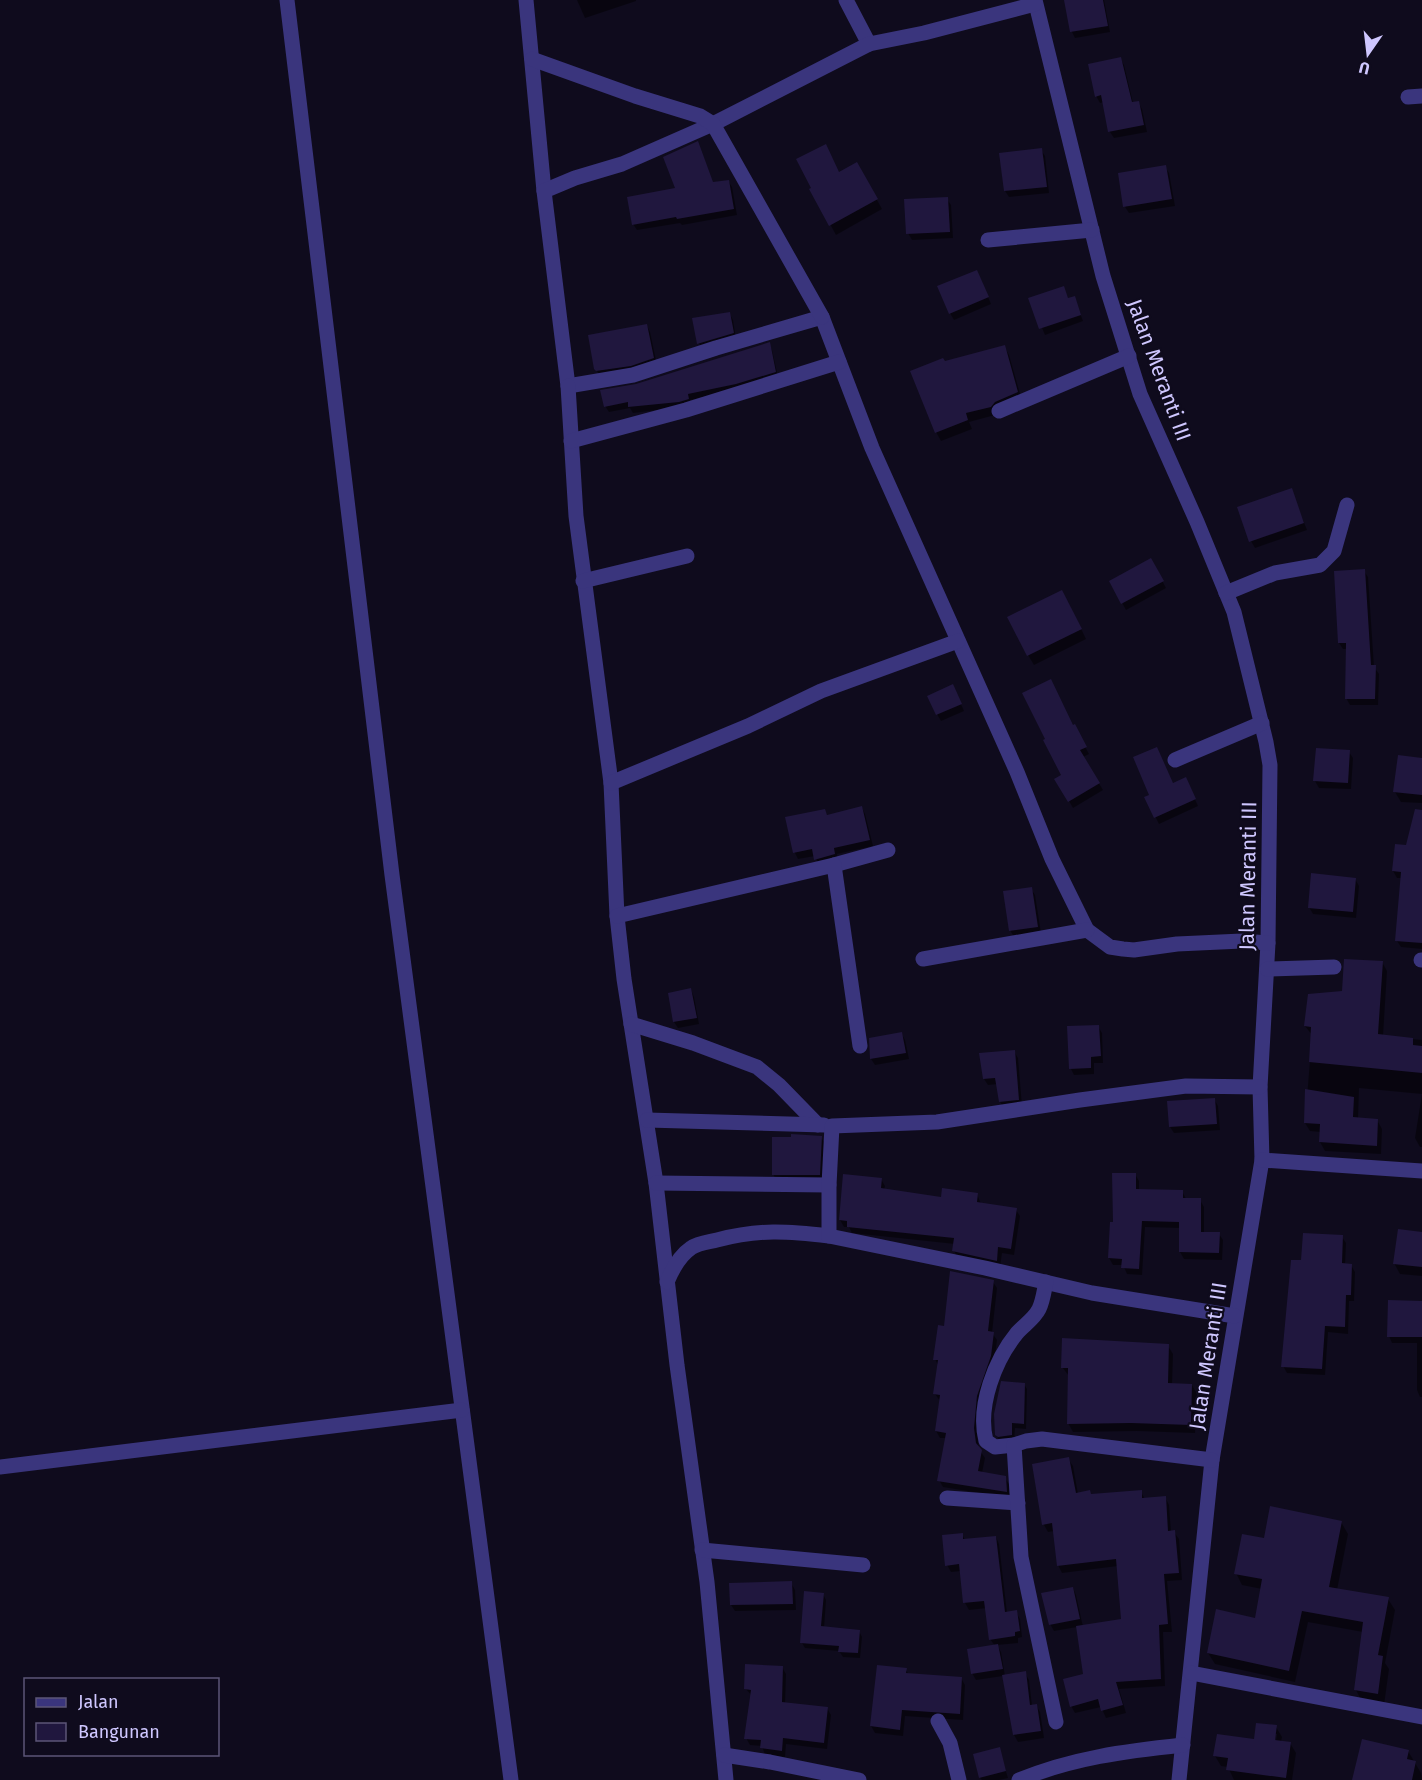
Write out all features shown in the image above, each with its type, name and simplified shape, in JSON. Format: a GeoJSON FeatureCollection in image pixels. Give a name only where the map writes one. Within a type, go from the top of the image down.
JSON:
{"type":"FeatureCollection","features":[{"type":"Feature","properties":{"kind":"street"},"geometry":{"type":"LineString","coordinates":[[287,0],[391,863],[511,1780]]}},
{"type":"Feature","properties":{"kind":"street"},"geometry":{"type":"LineString","coordinates":[[526,0],[544,190],[568,386],[576,516],[583,581],[611,783],[617,916],[656,1183],[666,1283],[702,1550],[726,1780]]}},
{"type":"Feature","properties":{"kind":"street"},"geometry":{"type":"LineString","coordinates":[[846,0],[869,44]]}},
{"type":"Feature","properties":{"kind":"street"},"geometry":{"type":"LineString","coordinates":[[544,190],[622,164],[713,124],[869,44],[924,33],[1035,2]]}},
{"type":"Feature","properties":{"kind":"street","name":"Jalan Meranti III"},"geometry":{"type":"LineString","coordinates":[[1035,2],[1064,111],[1103,276],[1140,394],[1234,612],[1262,723],[1270,765],[1268,943],[1260,1087],[1262,1160],[1212,1460],[1179,1780]]}},
{"type":"Feature","properties":{"kind":"street"},"geometry":{"type":"LineString","coordinates":[[532,59],[635,96],[700,116],[713,124],[822,317],[872,448],[1017,772],[1052,859],[1087,930],[1110,947],[1134,950],[1177,944],[1242,941],[1268,943]]}},
{"type":"Feature","properties":{"kind":"street"},"geometry":{"type":"LineString","coordinates":[[988,240],[1092,230]]}},
{"type":"Feature","properties":{"kind":"street"},"geometry":{"type":"LineString","coordinates":[[568,386],[633,375],[822,317]]}},
{"type":"Feature","properties":{"kind":"street"},"geometry":{"type":"LineString","coordinates":[[999,411],[1129,356]]}},
{"type":"Feature","properties":{"kind":"street"},"geometry":{"type":"LineString","coordinates":[[571,441],[686,410],[839,362]]}},
{"type":"Feature","properties":{"kind":"street"},"geometry":{"type":"LineString","coordinates":[[1226,593],[1275,573],[1320,565],[1334,551],[1347,506]]}},
{"type":"Feature","properties":{"kind":"street"},"geometry":{"type":"LineString","coordinates":[[583,581],[687,556]]}},
{"type":"Feature","properties":{"kind":"street"},"geometry":{"type":"LineString","coordinates":[[611,783],[748,726],[821,692],[958,641]]}},
{"type":"Feature","properties":{"kind":"street"},"geometry":{"type":"LineString","coordinates":[[1174,760],[1262,723]]}},
{"type":"Feature","properties":{"kind":"street"},"geometry":{"type":"LineString","coordinates":[[617,916],[888,850]]}},
{"type":"Feature","properties":{"kind":"street"},"geometry":{"type":"LineString","coordinates":[[834,865],[860,1046]]}},
{"type":"Feature","properties":{"kind":"street"},"geometry":{"type":"LineString","coordinates":[[923,959],[1087,930]]}},
{"type":"Feature","properties":{"kind":"street"},"geometry":{"type":"LineString","coordinates":[[1267,969],[1334,967]]}},
{"type":"Feature","properties":{"kind":"street"},"geometry":{"type":"LineString","coordinates":[[631,1024],[693,1043],[757,1067],[825,1125],[829,1236]]}},
{"type":"Feature","properties":{"kind":"street"},"geometry":{"type":"LineString","coordinates":[[647,1120],[825,1125],[937,1122],[1186,1086],[1260,1087]]}},
{"type":"Feature","properties":{"kind":"street"},"geometry":{"type":"LineString","coordinates":[[1262,1160],[1422,1171]]}},
{"type":"Feature","properties":{"kind":"street"},"geometry":{"type":"LineString","coordinates":[[656,1183],[828,1185]]}},
{"type":"Feature","properties":{"kind":"street"},"geometry":{"type":"LineString","coordinates":[[666,1283],[679,1259],[690,1249],[744,1233],[771,1230],[829,1236],[1092,1293],[1235,1316]]}},
{"type":"Feature","properties":{"kind":"street"},"geometry":{"type":"LineString","coordinates":[[1046,1282],[1039,1309],[1017,1334],[1001,1358],[989,1383],[984,1418],[986,1441],[995,1447],[1042,1439],[1212,1460]]}},
{"type":"Feature","properties":{"kind":"street"},"geometry":{"type":"LineString","coordinates":[[0,1467],[462,1410]]}},
{"type":"Feature","properties":{"kind":"street"},"geometry":{"type":"LineString","coordinates":[[1014,1445],[1022,1557],[1056,1722]]}},
{"type":"Feature","properties":{"kind":"street"},"geometry":{"type":"LineString","coordinates":[[947,1498],[1018,1503]]}},
{"type":"Feature","properties":{"kind":"street"},"geometry":{"type":"LineString","coordinates":[[702,1550],[863,1565]]}},
{"type":"Feature","properties":{"kind":"street"},"geometry":{"type":"LineString","coordinates":[[1191,1673],[1422,1717]]}},
{"type":"Feature","properties":{"kind":"street"},"geometry":{"type":"LineString","coordinates":[[938,1721],[950,1743],[959,1780]]}},
{"type":"Feature","properties":{"kind":"street"},"geometry":{"type":"LineString","coordinates":[[1019,1780],[1089,1758],[1125,1751],[1183,1745]]}},
{"type":"Feature","properties":{"kind":"street"},"geometry":{"type":"LineString","coordinates":[[724,1755],[859,1780]]}},
{"type":"Feature","properties":{"kind":"building"},"geometry":{"type":"Polygon","coordinates":[[[1064,0],[1103,0],[1108,26],[1070,32],[1064,0]]]}},
{"type":"Feature","properties":{"kind":"building"},"geometry":{"type":"Polygon","coordinates":[[[1121,57],[1132,102],[1139,101],[1144,125],[1108,132],[1101,95],[1095,97],[1088,64],[1121,57]]]}},
{"type":"Feature","properties":{"kind":"building"},"geometry":{"type":"Polygon","coordinates":[[[698,141],[713,182],[729,180],[734,209],[632,225],[627,197],[675,188],[663,157],[698,141]]]}},
{"type":"Feature","properties":{"kind":"building"},"geometry":{"type":"Polygon","coordinates":[[[826,144],[839,172],[857,162],[878,199],[829,226],[796,159],[826,144]]]}},
{"type":"Feature","properties":{"kind":"building"},"geometry":{"type":"Polygon","coordinates":[[[1042,148],[1047,187],[1004,191],[999,153],[1042,148]]]}},
{"type":"Feature","properties":{"kind":"building"},"geometry":{"type":"Polygon","coordinates":[[[1166,165],[1172,199],[1123,207],[1118,173],[1166,165]]]}},
{"type":"Feature","properties":{"kind":"building"},"geometry":{"type":"Polygon","coordinates":[[[948,197],[950,232],[906,234],[904,199],[948,197]]]}},
{"type":"Feature","properties":{"kind":"building"},"geometry":{"type":"Polygon","coordinates":[[[977,270],[989,297],[949,314],[937,286],[977,270]]]}},
{"type":"Feature","properties":{"kind":"building"},"geometry":{"type":"Polygon","coordinates":[[[1064,286],[1068,298],[1075,296],[1081,315],[1039,329],[1028,298],[1064,286]]]}},
{"type":"Feature","properties":{"kind":"building"},"geometry":{"type":"Polygon","coordinates":[[[730,312],[734,333],[697,344],[692,318],[730,312]]]}},
{"type":"Feature","properties":{"kind":"building"},"geometry":{"type":"Polygon","coordinates":[[[647,324],[654,358],[631,366],[596,371],[594,369],[588,335],[647,324]]]}},
{"type":"Feature","properties":{"kind":"building"},"geometry":{"type":"Polygon","coordinates":[[[770,342],[776,372],[736,384],[688,394],[689,399],[679,402],[628,407],[628,402],[604,407],[600,390],[636,384],[770,342]]]}},
{"type":"Feature","properties":{"kind":"building"},"geometry":{"type":"Polygon","coordinates":[[[1005,345],[1018,392],[995,402],[991,407],[966,413],[968,420],[935,433],[910,371],[943,358],[945,361],[1005,345]]]}},
{"type":"Feature","properties":{"kind":"building"},"geometry":{"type":"Polygon","coordinates":[[[1292,488],[1304,523],[1249,542],[1237,507],[1292,488]]]}},
{"type":"Feature","properties":{"kind":"building"},"geometry":{"type":"Polygon","coordinates":[[[1151,558],[1164,581],[1121,604],[1109,581],[1151,558]]]}},
{"type":"Feature","properties":{"kind":"building"},"geometry":{"type":"Polygon","coordinates":[[[1365,569],[1371,665],[1376,665],[1375,699],[1345,699],[1346,643],[1338,643],[1334,571],[1365,569]]]}},
{"type":"Feature","properties":{"kind":"building"},"geometry":{"type":"Polygon","coordinates":[[[1062,590],[1082,629],[1027,656],[1007,617],[1062,590]]]}},
{"type":"Feature","properties":{"kind":"building"},"geometry":{"type":"Polygon","coordinates":[[[1051,679],[1073,725],[1075,724],[1087,747],[1080,750],[1100,783],[1068,802],[1054,779],[1061,775],[1022,693],[1051,679]]]}},
{"type":"Feature","properties":{"kind":"building"},"geometry":{"type":"Polygon","coordinates":[[[953,684],[962,704],[936,715],[927,696],[953,684]]]}},
{"type":"Feature","properties":{"kind":"building"},"geometry":{"type":"Polygon","coordinates":[[[1157,747],[1173,783],[1186,777],[1196,799],[1154,818],[1144,797],[1149,795],[1133,757],[1157,747]]]}},
{"type":"Feature","properties":{"kind":"building"},"geometry":{"type":"Polygon","coordinates":[[[1316,748],[1350,750],[1348,783],[1313,781],[1316,748]]]}},
{"type":"Feature","properties":{"kind":"building"},"geometry":{"type":"Polygon","coordinates":[[[1398,755],[1422,758],[1422,795],[1393,792],[1398,755]]]}},
{"type":"Feature","properties":{"kind":"building"},"geometry":{"type":"Polygon","coordinates":[[[862,806],[870,840],[834,848],[835,854],[814,860],[812,849],[793,853],[785,817],[825,809],[827,815],[862,806]]]}},
{"type":"Feature","properties":{"kind":"building"},"geometry":{"type":"Polygon","coordinates":[[[1415,809],[1422,810],[1422,943],[1395,941],[1401,872],[1392,871],[1395,844],[1406,845],[1415,809]]]}},
{"type":"Feature","properties":{"kind":"building"},"geometry":{"type":"Polygon","coordinates":[[[1311,873],[1356,878],[1353,912],[1308,908],[1311,873]]]}},
{"type":"Feature","properties":{"kind":"building"},"geometry":{"type":"Polygon","coordinates":[[[1032,887],[1038,927],[1009,931],[1003,891],[1032,887]]]}},
{"type":"Feature","properties":{"kind":"building"},"geometry":{"type":"Polygon","coordinates":[[[1344,959],[1383,961],[1378,1034],[1413,1038],[1413,1045],[1422,1046],[1422,1073],[1309,1062],[1311,1027],[1304,1026],[1308,994],[1342,991],[1344,959]]]}},
{"type":"Feature","properties":{"kind":"building"},"geometry":{"type":"Polygon","coordinates":[[[691,988],[697,1018],[673,1022],[668,993],[691,988]]]}},
{"type":"Feature","properties":{"kind":"building"},"geometry":{"type":"Polygon","coordinates":[[[1099,1025],[1101,1056],[1091,1057],[1091,1068],[1069,1069],[1067,1026],[1099,1025]]]}},
{"type":"Feature","properties":{"kind":"building"},"geometry":{"type":"Polygon","coordinates":[[[902,1032],[906,1053],[870,1059],[869,1038],[902,1032]]]}},
{"type":"Feature","properties":{"kind":"building"},"geometry":{"type":"Polygon","coordinates":[[[1015,1050],[1019,1100],[999,1102],[995,1078],[983,1079],[979,1053],[1015,1050]]]}},
{"type":"Feature","properties":{"kind":"building"},"geometry":{"type":"Polygon","coordinates":[[[1305,1089],[1354,1097],[1353,1117],[1378,1119],[1377,1146],[1319,1142],[1320,1124],[1304,1123],[1305,1089]]]}},
{"type":"Feature","properties":{"kind":"building"},"geometry":{"type":"Polygon","coordinates":[[[1215,1098],[1217,1124],[1169,1127],[1167,1101],[1215,1098]]]}},
{"type":"Feature","properties":{"kind":"building"},"geometry":{"type":"Polygon","coordinates":[[[791,1134],[822,1136],[820,1175],[772,1175],[772,1137],[791,1137],[791,1134]]]}},
{"type":"Feature","properties":{"kind":"building"},"geometry":{"type":"Polygon","coordinates":[[[1112,1173],[1136,1173],[1136,1189],[1183,1190],[1183,1198],[1201,1198],[1201,1232],[1220,1232],[1219,1253],[1179,1252],[1179,1222],[1142,1221],[1139,1269],[1121,1268],[1122,1259],[1108,1258],[1110,1222],[1113,1222],[1112,1173]]]}},
{"type":"Feature","properties":{"kind":"building"},"geometry":{"type":"Polygon","coordinates":[[[843,1174],[882,1178],[881,1188],[941,1197],[942,1188],[978,1193],[977,1202],[1017,1208],[1011,1249],[998,1247],[997,1261],[952,1251],[954,1238],[847,1227],[847,1221],[839,1220],[843,1174]]]}},
{"type":"Feature","properties":{"kind":"building"},"geometry":{"type":"Polygon","coordinates":[[[1398,1229],[1422,1232],[1422,1267],[1393,1264],[1398,1229]]]}},
{"type":"Feature","properties":{"kind":"building"},"geometry":{"type":"Polygon","coordinates":[[[1303,1233],[1343,1235],[1342,1263],[1352,1264],[1351,1295],[1346,1295],[1345,1327],[1325,1326],[1322,1369],[1281,1367],[1291,1260],[1301,1260],[1303,1233]]]}},
{"type":"Feature","properties":{"kind":"building"},"geometry":{"type":"Polygon","coordinates":[[[950,1271],[994,1280],[988,1331],[994,1332],[991,1356],[977,1396],[974,1428],[976,1443],[982,1450],[978,1471],[1006,1476],[1007,1492],[937,1481],[946,1433],[935,1431],[940,1395],[933,1394],[938,1360],[933,1360],[938,1325],[944,1326],[950,1271]]]}},
{"type":"Feature","properties":{"kind":"building"},"geometry":{"type":"Polygon","coordinates":[[[1388,1300],[1422,1301],[1422,1337],[1387,1337],[1388,1300]]]}},
{"type":"Feature","properties":{"kind":"building"},"geometry":{"type":"Polygon","coordinates":[[[1062,1338],[1169,1344],[1168,1383],[1192,1384],[1191,1425],[1067,1424],[1068,1368],[1061,1368],[1062,1338]]]}},
{"type":"Feature","properties":{"kind":"building"},"geometry":{"type":"Polygon","coordinates":[[[1001,1381],[1025,1383],[1024,1424],[1012,1423],[1012,1435],[998,1437],[995,1435],[994,1414],[1001,1381]]]}},
{"type":"Feature","properties":{"kind":"building"},"geometry":{"type":"Polygon","coordinates":[[[1069,1457],[1076,1493],[1090,1490],[1091,1494],[1142,1490],[1142,1498],[1166,1496],[1168,1531],[1175,1530],[1179,1573],[1164,1574],[1168,1624],[1159,1625],[1161,1679],[1116,1682],[1123,1705],[1101,1711],[1098,1699],[1070,1707],[1063,1679],[1083,1674],[1076,1626],[1121,1619],[1116,1559],[1057,1566],[1052,1523],[1042,1525],[1032,1464],[1069,1457]]]}},
{"type":"Feature","properties":{"kind":"building"},"geometry":{"type":"Polygon","coordinates":[[[1270,1506],[1342,1521],[1329,1587],[1389,1597],[1378,1655],[1383,1656],[1378,1694],[1354,1690],[1363,1622],[1302,1611],[1289,1671],[1207,1653],[1216,1609],[1255,1618],[1262,1579],[1234,1574],[1242,1534],[1264,1538],[1270,1506]]]}},
{"type":"Feature","properties":{"kind":"building"},"geometry":{"type":"Polygon","coordinates":[[[963,1533],[963,1539],[996,1536],[1005,1612],[1017,1610],[1020,1631],[1015,1632],[1015,1636],[989,1640],[984,1601],[963,1603],[959,1564],[945,1566],[942,1535],[963,1533]]]}},
{"type":"Feature","properties":{"kind":"building"},"geometry":{"type":"Polygon","coordinates":[[[792,1581],[793,1604],[730,1605],[729,1583],[792,1581]]]}},
{"type":"Feature","properties":{"kind":"building"},"geometry":{"type":"Polygon","coordinates":[[[1073,1587],[1080,1619],[1049,1625],[1041,1593],[1073,1587]]]}},
{"type":"Feature","properties":{"kind":"building"},"geometry":{"type":"Polygon","coordinates":[[[804,1591],[824,1593],[821,1626],[860,1630],[858,1653],[838,1652],[839,1646],[800,1643],[804,1591]]]}},
{"type":"Feature","properties":{"kind":"building"},"geometry":{"type":"Polygon","coordinates":[[[998,1644],[1003,1669],[971,1674],[967,1649],[998,1644]]]}},
{"type":"Feature","properties":{"kind":"building"},"geometry":{"type":"Polygon","coordinates":[[[745,1664],[783,1666],[782,1702],[828,1707],[824,1743],[783,1738],[782,1751],[760,1748],[761,1740],[744,1739],[751,1690],[744,1689],[745,1664]]]}},
{"type":"Feature","properties":{"kind":"building"},"geometry":{"type":"Polygon","coordinates":[[[877,1665],[907,1668],[906,1673],[962,1677],[960,1714],[902,1710],[900,1730],[870,1726],[877,1665]]]}},
{"type":"Feature","properties":{"kind":"building"},"geometry":{"type":"Polygon","coordinates":[[[1026,1671],[1030,1705],[1037,1704],[1041,1731],[1013,1735],[1002,1675],[1026,1671]]]}},
{"type":"Feature","properties":{"kind":"building"},"geometry":{"type":"Polygon","coordinates":[[[1256,1723],[1277,1725],[1275,1740],[1291,1742],[1286,1778],[1226,1770],[1228,1758],[1213,1756],[1217,1734],[1254,1739],[1256,1723]]]}},
{"type":"Feature","properties":{"kind":"building"},"geometry":{"type":"Polygon","coordinates":[[[1362,1739],[1409,1750],[1407,1759],[1416,1761],[1412,1780],[1352,1780],[1362,1739]]]}},
{"type":"Feature","properties":{"kind":"building"},"geometry":{"type":"Polygon","coordinates":[[[1000,1747],[1006,1771],[979,1778],[973,1754],[1000,1747]]]}}]}
